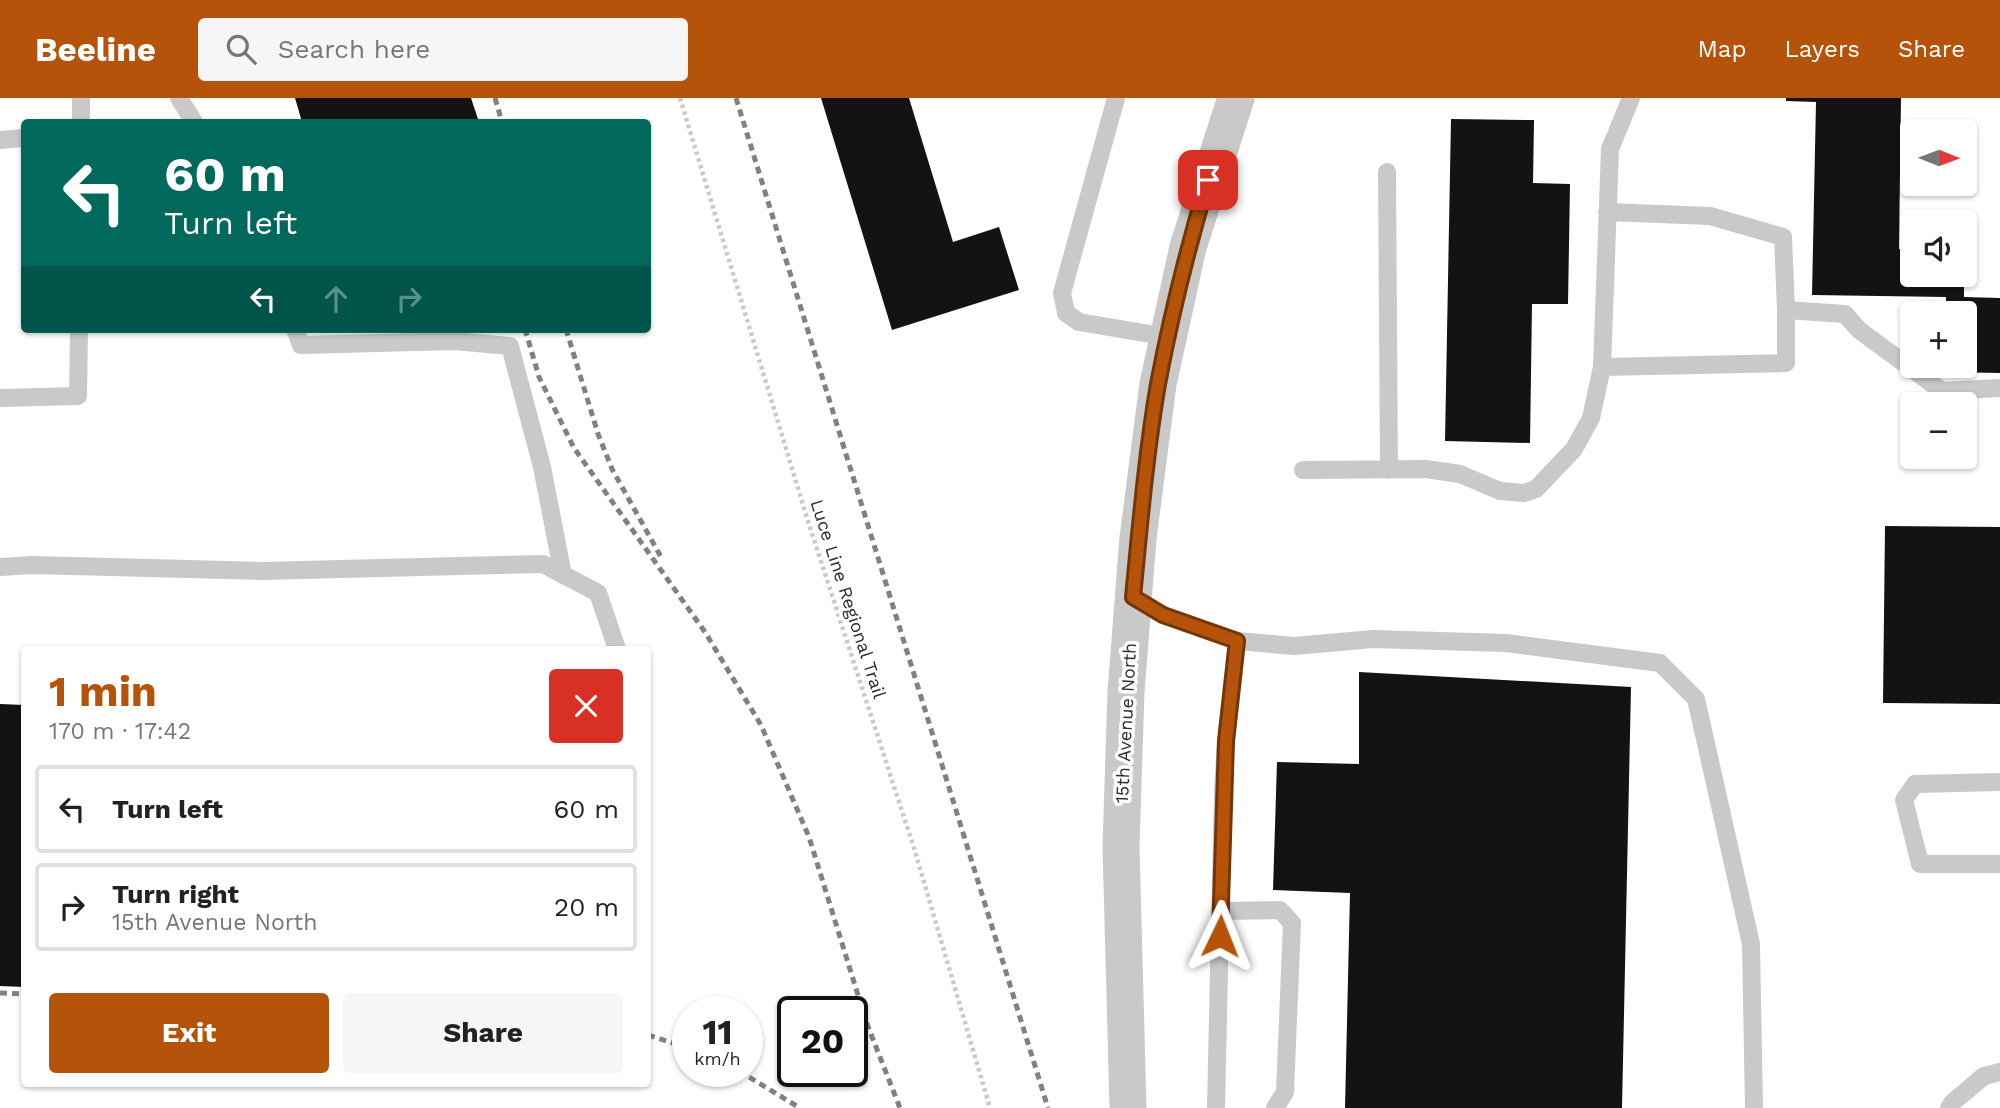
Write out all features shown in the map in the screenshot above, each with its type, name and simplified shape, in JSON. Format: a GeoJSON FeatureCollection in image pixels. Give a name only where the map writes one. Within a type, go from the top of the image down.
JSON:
{"type":"FeatureCollection","features":[{"type":"Feature","properties":{"kind":"street","name":"15th Avenue North"},"geometry":{"type":"LineString","coordinates":[[1128,1108],[1121,846],[1126,692],[1138,538],[1158,384],[1188,247],[1236,98]]}},
{"type":"Feature","properties":{"kind":"lane"},"geometry":{"type":"LineString","coordinates":[[81,98],[81,119]]}},
{"type":"Feature","properties":{"kind":"lane"},"geometry":{"type":"LineString","coordinates":[[179,98],[192,119]]}},
{"type":"Feature","properties":{"kind":"lane"},"geometry":{"type":"LineString","coordinates":[[1116,98],[1062,293],[1066,313],[1079,322],[1168,337]]}},
{"type":"Feature","properties":{"kind":"lane"},"geometry":{"type":"LineString","coordinates":[[1303,470],[1426,469],[1460,474],[1500,491],[1517,493],[1536,489],[1574,449],[1591,418],[1602,367],[1610,149],[1631,98]]}},
{"type":"Feature","properties":{"kind":"lane"},"geometry":{"type":"LineString","coordinates":[[0,139],[21,138]]}},
{"type":"Feature","properties":{"kind":"lane"},"geometry":{"type":"LineString","coordinates":[[1387,172],[1389,470]]}},
{"type":"Feature","properties":{"kind":"lane"},"geometry":{"type":"LineString","coordinates":[[1602,367],[1786,363],[1783,237],[1710,216],[1607,212]]}},
{"type":"Feature","properties":{"kind":"lane"},"geometry":{"type":"LineString","coordinates":[[1786,310],[1845,314],[1859,330],[1942,391],[2000,388]]}},
{"type":"Feature","properties":{"kind":"lane"},"geometry":{"type":"LineString","coordinates":[[0,398],[78,396],[79,333]]}},
{"type":"Feature","properties":{"kind":"lane"},"geometry":{"type":"LineString","coordinates":[[296,333],[301,345],[454,341],[510,345],[542,467],[563,575]]}},
{"type":"Feature","properties":{"kind":"lane"},"geometry":{"type":"LineString","coordinates":[[0,568],[33,565],[262,570],[543,564],[598,593],[616,646]]}},
{"type":"Feature","properties":{"kind":"lane"},"geometry":{"type":"LineString","coordinates":[[1133,597],[1163,615],[1237,641],[1294,646],[1373,639],[1506,643],[1660,663],[1696,699],[1751,944],[1754,1108]]}},
{"type":"Feature","properties":{"kind":"lane"},"geometry":{"type":"LineString","coordinates":[[1216,1108],[1226,741],[1237,641]]}},
{"type":"Feature","properties":{"kind":"lane"},"geometry":{"type":"LineString","coordinates":[[2000,782],[1915,784],[1904,800],[1920,864],[2000,864]]}},
{"type":"Feature","properties":{"kind":"lane"},"geometry":{"type":"LineString","coordinates":[[1221,911],[1280,910],[1292,923],[1285,1092],[1275,1108]]}},
{"type":"Feature","properties":{"kind":"lane"},"geometry":{"type":"LineString","coordinates":[[1949,1108],[1984,1076],[2000,1072]]}},
{"type":"Feature","properties":{"kind":"path","name":"Luce Line Regional Trail"},"geometry":{"type":"LineString","coordinates":[[680,98],[807,518],[914,848],[990,1108]]}},
{"type":"Feature","properties":{"kind":"building"},"geometry":{"type":"Polygon","coordinates":[[[295,98],[471,98],[478,119],[301,119],[295,98]]]}},
{"type":"Feature","properties":{"kind":"building"},"geometry":{"type":"Polygon","coordinates":[[[821,98],[909,98],[953,242],[999,227],[1019,290],[892,330],[821,98]]]}},
{"type":"Feature","properties":{"kind":"building"},"geometry":{"type":"Polygon","coordinates":[[[1786,98],[1901,98],[1900,287],[1964,287],[1964,297],[2000,298],[2000,373],[1977,373],[1977,301],[1946,301],[1946,297],[1812,295],[1816,102],[1786,101],[1786,98]]]}},
{"type":"Feature","properties":{"kind":"building"},"geometry":{"type":"Polygon","coordinates":[[[1451,119],[1534,120],[1533,183],[1570,184],[1568,304],[1532,304],[1530,443],[1445,441],[1451,119]]]}},
{"type":"Feature","properties":{"kind":"building"},"geometry":{"type":"Polygon","coordinates":[[[1885,526],[2000,527],[2000,704],[1883,703],[1885,526]]]}},
{"type":"Feature","properties":{"kind":"building"},"geometry":{"type":"Polygon","coordinates":[[[1359,672],[1631,687],[1622,1108],[1345,1108],[1350,893],[1273,890],[1277,762],[1359,764],[1359,672]]]}},
{"type":"Feature","properties":{"kind":"building"},"geometry":{"type":"Polygon","coordinates":[[[0,704],[21,705],[21,987],[0,986],[0,704]]]}},
{"type":"Feature","properties":{"kind":"railway"},"geometry":{"type":"LineString","coordinates":[[495,98],[501,119]]}},
{"type":"Feature","properties":{"kind":"railway"},"geometry":{"type":"LineString","coordinates":[[736,98],[1048,1108]]}},
{"type":"Feature","properties":{"kind":"railway"},"geometry":{"type":"LineString","coordinates":[[526,333],[539,377],[574,448],[705,632],[761,725],[809,837],[867,1024],[900,1108]]}},
{"type":"Feature","properties":{"kind":"railway"},"geometry":{"type":"LineString","coordinates":[[567,333],[598,434],[612,469],[661,557]]}},
{"type":"Feature","properties":{"kind":"railway"},"geometry":{"type":"LineString","coordinates":[[0,993],[21,994]]}},
{"type":"Feature","properties":{"kind":"railway"},"geometry":{"type":"LineString","coordinates":[[651,1036],[672,1043]]}},
{"type":"Feature","properties":{"kind":"railway"},"geometry":{"type":"LineString","coordinates":[[763,1086],[800,1108]]}},
{"type":"Feature","properties":{"kind":"route"},"geometry":{"type":"LineString","coordinates":[[1208,180],[1188,247],[1158,384],[1133,597],[1163,615],[1237,641],[1223,790],[1220,936]]}}]}
